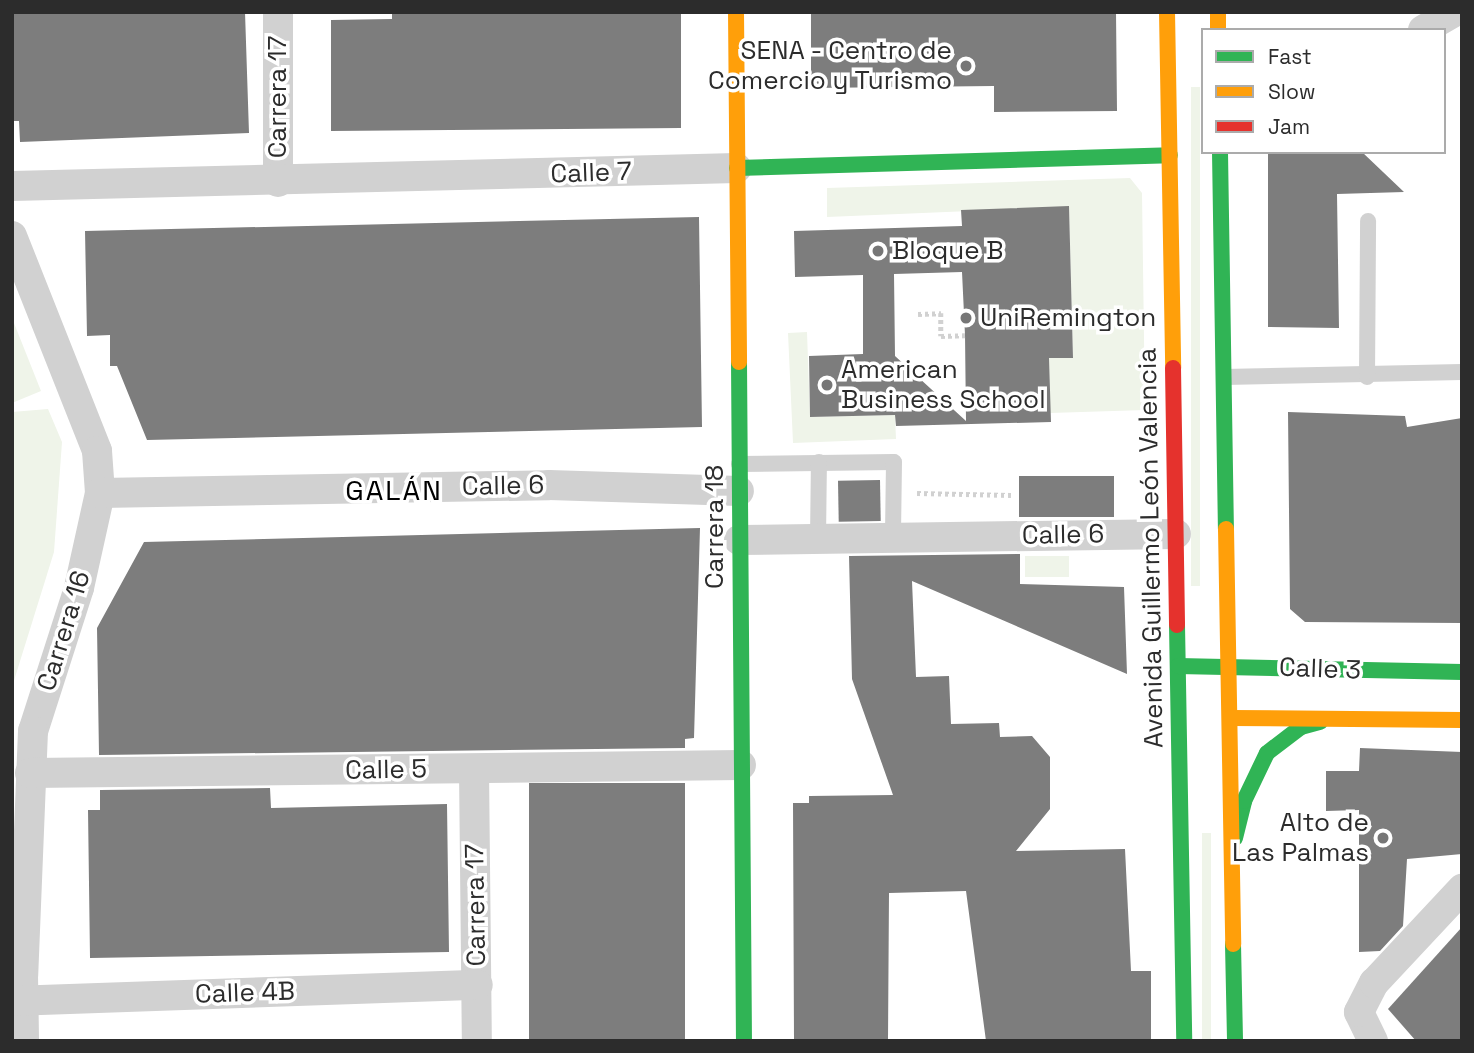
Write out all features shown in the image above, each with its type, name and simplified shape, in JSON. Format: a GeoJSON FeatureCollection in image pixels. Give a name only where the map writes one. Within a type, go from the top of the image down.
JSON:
{"type":"FeatureCollection","features":[{"type":"Feature","properties":{"kind":"main road","name":"Carrera 18"},"geometry":{"type":"LineString","coordinates":[[736,12],[744,1041]]}},
{"type":"Feature","properties":{"kind":"main road","name":"Avenida Guillermo León Valencia"},"geometry":{"type":"LineString","coordinates":[[1167,12],[1184,1041]]}},
{"type":"Feature","properties":{"kind":"main road"},"geometry":{"type":"LineString","coordinates":[[1220,154],[1235,1041]]}},
{"type":"Feature","properties":{"kind":"main road","name":"Calle 7"},"geometry":{"type":"LineString","coordinates":[[737,168],[1170,155]]}},
{"type":"Feature","properties":{"kind":"main road","name":"Calle 3"},"geometry":{"type":"LineString","coordinates":[[1178,666],[1462,672]]}},
{"type":"Feature","properties":{"kind":"main road","name":"Calle 3"},"geometry":{"type":"LineString","coordinates":[[1231,718],[1462,720]]}},
{"type":"Feature","properties":{"kind":"main road"},"geometry":{"type":"LineString","coordinates":[[1233,847],[1244,801],[1267,754],[1301,727],[1335,718]]}},
{"type":"Feature","properties":{"kind":"street","name":"Carrera 17"},"geometry":{"type":"LineString","coordinates":[[278,12],[278,182]]}},
{"type":"Feature","properties":{"kind":"street"},"geometry":{"type":"LineString","coordinates":[[1426,28],[1454,12]]}},
{"type":"Feature","properties":{"kind":"street","name":"Calle 7"},"geometry":{"type":"LineString","coordinates":[[12,186],[278,182],[737,168]]}},
{"type":"Feature","properties":{"kind":"street","name":"Carrera 16"},"geometry":{"type":"LineString","coordinates":[[12,236],[97,452],[100,493],[79,588],[33,731],[17,988],[24,1041]]}},
{"type":"Feature","properties":{"kind":"street","name":"Calle 6"},"geometry":{"type":"LineString","coordinates":[[100,493],[550,485],[739,477]]}},
{"type":"Feature","properties":{"kind":"street","name":"Calle 6"},"geometry":{"type":"LineString","coordinates":[[739,540],[1176,534]]}},
{"type":"Feature","properties":{"kind":"street","name":"Calle 5"},"geometry":{"type":"LineString","coordinates":[[30,773],[741,765]]}},
{"type":"Feature","properties":{"kind":"street","name":"Carrera 17"},"geometry":{"type":"LineString","coordinates":[[474,769],[477,1041]]}},
{"type":"Feature","properties":{"kind":"street"},"geometry":{"type":"LineString","coordinates":[[1373,1041],[1359,1012],[1374,983],[1462,890]]}},
{"type":"Feature","properties":{"kind":"street","name":"Calle 4B"},"geometry":{"type":"LineString","coordinates":[[17,988],[478,985]]}},
{"type":"Feature","properties":{"kind":"lane"},"geometry":{"type":"LineString","coordinates":[[1367,377],[1368,221]]}},
{"type":"Feature","properties":{"kind":"lane"},"geometry":{"type":"LineString","coordinates":[[1224,377],[1367,377],[1462,372]]}},
{"type":"Feature","properties":{"kind":"lane"},"geometry":{"type":"LineString","coordinates":[[739,477],[819,462],[894,462],[893,538]]}},
{"type":"Feature","properties":{"kind":"lane"},"geometry":{"type":"LineString","coordinates":[[818,539],[819,462]]}},
{"type":"Feature","properties":{"kind":"path"},"geometry":{"type":"LineString","coordinates":[[918,314],[941,313],[941,336],[965,335]]}},
{"type":"Feature","properties":{"kind":"path"},"geometry":{"type":"LineString","coordinates":[[894,493],[1011,495]]}},
{"type":"Feature","properties":{"kind":"shaded area"},"geometry":{"type":"Polygon","coordinates":[[[1191,87],[1200,87],[1200,586],[1191,586],[1191,87]]]}},
{"type":"Feature","properties":{"kind":"shaded area"},"geometry":{"type":"Polygon","coordinates":[[[1130,178],[1142,193],[1145,410],[1050,413],[1049,358],[1073,357],[1069,207],[827,217],[827,188],[1130,178]]]}},
{"type":"Feature","properties":{"kind":"shaded area"},"geometry":{"type":"Polygon","coordinates":[[[12,318],[41,391],[12,403],[12,318]]]}},
{"type":"Feature","properties":{"kind":"shaded area"},"geometry":{"type":"Polygon","coordinates":[[[807,332],[810,417],[895,415],[896,439],[793,443],[788,333],[807,332]]]}},
{"type":"Feature","properties":{"kind":"shaded area"},"geometry":{"type":"Polygon","coordinates":[[[48,409],[62,442],[54,552],[12,687],[12,412],[48,409]]]}},
{"type":"Feature","properties":{"kind":"shaded area"},"geometry":{"type":"Polygon","coordinates":[[[1025,556],[1069,556],[1069,577],[1025,577],[1025,556]]]}},
{"type":"Feature","properties":{"kind":"shaded area"},"geometry":{"type":"Polygon","coordinates":[[[1202,833],[1211,833],[1211,1041],[1202,1041],[1202,833]]]}},
{"type":"Feature","properties":{"kind":"building"},"geometry":{"type":"Polygon","coordinates":[[[12,12],[245,12],[249,133],[20,142],[19,121],[12,121],[12,12]]]}},
{"type":"Feature","properties":{"kind":"building"},"geometry":{"type":"Polygon","coordinates":[[[392,12],[681,12],[681,128],[331,131],[331,20],[392,19],[392,12]]]}},
{"type":"Feature","properties":{"kind":"building","name":"SENA - Centro de Comercio y Turismo"},"geometry":{"type":"Polygon","coordinates":[[[811,12],[1116,12],[1117,111],[994,112],[994,86],[811,88],[811,12]]]}},
{"type":"Feature","properties":{"kind":"building"},"geometry":{"type":"Polygon","coordinates":[[[1268,154],[1364,154],[1404,192],[1337,194],[1339,328],[1268,327],[1268,154]]]}},
{"type":"Feature","properties":{"kind":"building"},"geometry":{"type":"Polygon","coordinates":[[[1069,206],[1073,358],[1049,358],[1051,422],[896,426],[895,415],[810,417],[809,356],[863,354],[863,275],[795,277],[794,231],[962,226],[961,210],[1069,206]],[[962,272],[894,274],[895,356],[966,421],[962,272]]]}},
{"type":"Feature","properties":{"kind":"building"},"geometry":{"type":"Polygon","coordinates":[[[699,217],[702,427],[147,440],[117,366],[110,366],[110,335],[87,336],[85,231],[699,217]]]}},
{"type":"Feature","properties":{"kind":"building"},"geometry":{"type":"Polygon","coordinates":[[[1288,412],[1405,416],[1407,427],[1462,418],[1462,623],[1305,622],[1290,609],[1288,412]]]}},
{"type":"Feature","properties":{"kind":"building"},"geometry":{"type":"Polygon","coordinates":[[[1019,476],[1114,476],[1114,517],[1019,517],[1019,476]]]}},
{"type":"Feature","properties":{"kind":"building"},"geometry":{"type":"Polygon","coordinates":[[[880,480],[881,521],[839,522],[838,481],[880,480]]]}},
{"type":"Feature","properties":{"kind":"building"},"geometry":{"type":"Polygon","coordinates":[[[700,528],[694,738],[685,739],[685,748],[99,755],[97,628],[144,542],[700,528]]]}},
{"type":"Feature","properties":{"kind":"building"},"geometry":{"type":"Polygon","coordinates":[[[1020,554],[1020,584],[1124,587],[1127,674],[912,581],[916,677],[949,676],[951,724],[999,723],[1000,737],[1032,736],[1050,757],[1050,809],[1016,851],[1125,849],[1131,971],[1151,971],[1151,1041],[986,1041],[966,891],[889,893],[888,1041],[794,1041],[793,803],[809,803],[809,796],[893,795],[852,679],[849,556],[1020,554]]]}},
{"type":"Feature","properties":{"kind":"building","name":"Alto de Las Palmas"},"geometry":{"type":"Polygon","coordinates":[[[1360,748],[1462,752],[1462,854],[1407,859],[1403,926],[1380,951],[1359,952],[1359,810],[1326,811],[1326,771],[1359,771],[1360,748]]]}},
{"type":"Feature","properties":{"kind":"building"},"geometry":{"type":"Polygon","coordinates":[[[529,783],[685,783],[685,1041],[529,1041],[529,783]]]}},
{"type":"Feature","properties":{"kind":"building"},"geometry":{"type":"Polygon","coordinates":[[[270,788],[271,808],[447,804],[449,952],[90,958],[88,810],[100,810],[100,790],[270,788]]]}},
{"type":"Feature","properties":{"kind":"building"},"geometry":{"type":"Polygon","coordinates":[[[1462,927],[1462,1041],[1416,1041],[1388,1009],[1462,927]]]}},
{"type":"Feature","properties":{"kind":"traffic: fast"},"geometry":{"type":"LineString","coordinates":[[1220,154],[1226,529]]}},
{"type":"Feature","properties":{"kind":"traffic: fast"},"geometry":{"type":"LineString","coordinates":[[737,168],[1170,155]]}},
{"type":"Feature","properties":{"kind":"traffic: fast"},"geometry":{"type":"LineString","coordinates":[[739,362],[744,1041]]}},
{"type":"Feature","properties":{"kind":"traffic: fast"},"geometry":{"type":"LineString","coordinates":[[1177,625],[1184,1041]]}},
{"type":"Feature","properties":{"kind":"traffic: fast"},"geometry":{"type":"LineString","coordinates":[[1178,666],[1462,672]]}},
{"type":"Feature","properties":{"kind":"traffic: fast"},"geometry":{"type":"LineString","coordinates":[[1235,838],[1244,801],[1267,753],[1301,727],[1320,722]]}},
{"type":"Feature","properties":{"kind":"traffic: fast"},"geometry":{"type":"LineString","coordinates":[[1233,944],[1235,1041]]}},
{"type":"Feature","properties":{"kind":"traffic: slow"},"geometry":{"type":"LineString","coordinates":[[736,12],[739,362]]}},
{"type":"Feature","properties":{"kind":"traffic: slow"},"geometry":{"type":"LineString","coordinates":[[1167,12],[1173,368]]}},
{"type":"Feature","properties":{"kind":"traffic: slow"},"geometry":{"type":"LineString","coordinates":[[1218,12],[1218,28]]}},
{"type":"Feature","properties":{"kind":"traffic: slow"},"geometry":{"type":"LineString","coordinates":[[1226,529],[1233,944]]}},
{"type":"Feature","properties":{"kind":"traffic: slow"},"geometry":{"type":"LineString","coordinates":[[1231,718],[1462,720]]}},
{"type":"Feature","properties":{"kind":"traffic: jam"},"geometry":{"type":"LineString","coordinates":[[1173,368],[1177,625]]}},
{"type":"Feature","properties":{"kind":"place","name":"SENA - Centro de Comercio y Turismo"},"geometry":{"type":"Point","coordinates":[966,66]}},
{"type":"Feature","properties":{"kind":"place","name":"Bloque B"},"geometry":{"type":"Point","coordinates":[878,251]}},
{"type":"Feature","properties":{"kind":"place","name":"UniRemington"},"geometry":{"type":"Point","coordinates":[966,318]}},
{"type":"Feature","properties":{"kind":"place","name":"American Business School"},"geometry":{"type":"Point","coordinates":[827,385]}},
{"type":"Feature","properties":{"kind":"place","name":"Alto de Las Palmas"},"geometry":{"type":"Point","coordinates":[1383,838]}},
{"type":"Feature","properties":{"kind":"district","name":"GALÁN"},"geometry":{"type":"Point","coordinates":[394,490]}}]}
